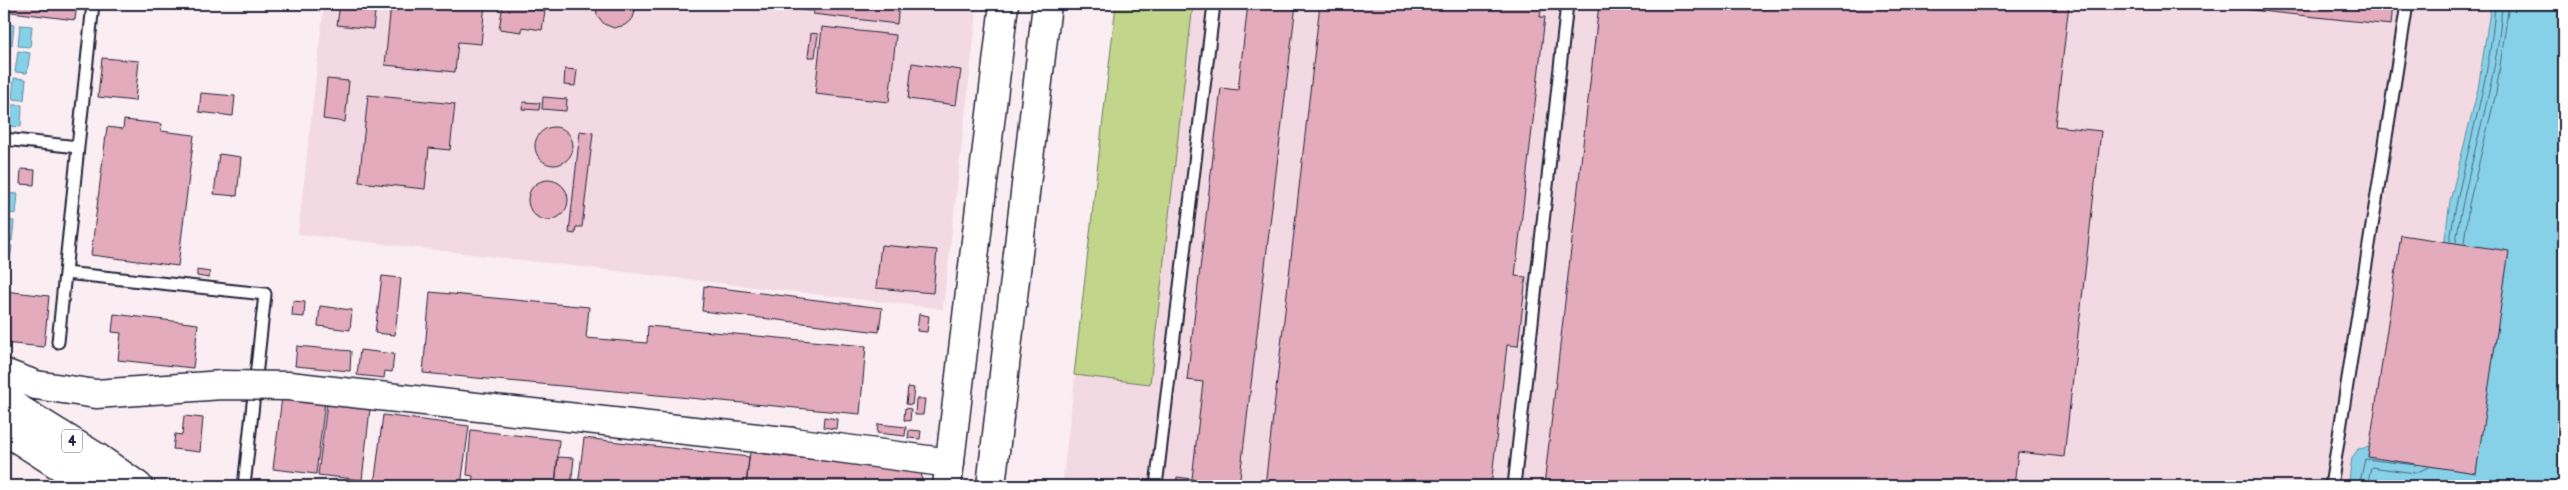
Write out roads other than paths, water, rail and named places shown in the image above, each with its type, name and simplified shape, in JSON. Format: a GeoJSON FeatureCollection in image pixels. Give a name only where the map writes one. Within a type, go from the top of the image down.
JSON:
{"type":"FeatureCollection","features":[{"type":"Feature","properties":{"kind":"main road"},"geometry":{"type":"LineString","coordinates":[[949,474],[1004,4]]}},
{"type":"Feature","properties":{"kind":"main road"},"geometry":{"type":"LineString","coordinates":[[4,373],[36,385],[96,394],[222,385],[322,389],[793,442],[949,474],[992,477],[1047,4]]}},
{"type":"Feature","properties":{"kind":"main road","name":"4"},"geometry":{"type":"LineString","coordinates":[[4,400],[98,458],[138,486]]}},
{"type":"Feature","properties":{"kind":"main road","name":"4"},"geometry":{"type":"LineString","coordinates":[[4,430],[91,486]]}},
{"type":"Feature","properties":{"kind":"lane"},"geometry":{"type":"LineString","coordinates":[[58,342],[93,4]]}},
{"type":"Feature","properties":{"kind":"lane"},"geometry":{"type":"LineString","coordinates":[[1156,486],[1214,4]]}},
{"type":"Feature","properties":{"kind":"lane"},"geometry":{"type":"LineString","coordinates":[[1514,486],[1567,4]]}},
{"type":"Feature","properties":{"kind":"lane"},"geometry":{"type":"LineString","coordinates":[[2331,486],[2407,4]]}},
{"type":"Feature","properties":{"kind":"lane"},"geometry":{"type":"LineString","coordinates":[[4,139],[78,147]]}},
{"type":"Feature","properties":{"kind":"lane"},"geometry":{"type":"LineString","coordinates":[[65,273],[266,294],[244,486]]}},
{"type":"Feature","properties":{"kind":"water"},"geometry":{"type":"Polygon","coordinates":[[[2491,4],[2564,4],[2564,486],[2348,486],[2352,458],[2358,449],[2369,447],[2416,454],[2450,201],[2478,89],[2491,4]]]}},
{"type":"Feature","properties":{"kind":"water"},"geometry":{"type":"Polygon","coordinates":[[[4,24],[14,25],[12,45],[4,44],[4,24]]]}},
{"type":"Feature","properties":{"kind":"water"},"geometry":{"type":"Polygon","coordinates":[[[20,25],[32,26],[30,47],[18,46],[20,25]]]}},
{"type":"Feature","properties":{"kind":"water"},"geometry":{"type":"Polygon","coordinates":[[[4,50],[10,50],[8,71],[4,70],[4,50]]]}},
{"type":"Feature","properties":{"kind":"water"},"geometry":{"type":"Polygon","coordinates":[[[18,51],[30,53],[27,73],[15,72],[18,51]]]}},
{"type":"Feature","properties":{"kind":"water"},"geometry":{"type":"Polygon","coordinates":[[[14,78],[26,79],[24,100],[12,99],[14,78]]]}},
{"type":"Feature","properties":{"kind":"water"},"geometry":{"type":"Polygon","coordinates":[[[11,105],[22,105],[21,127],[9,126],[11,105]]]}},
{"type":"Feature","properties":{"kind":"water"},"geometry":{"type":"Polygon","coordinates":[[[4,193],[18,194],[16,214],[4,212],[4,193]]]}},
{"type":"Feature","properties":{"kind":"water"},"geometry":{"type":"Polygon","coordinates":[[[4,220],[14,221],[12,241],[4,240],[4,220]]]}},
{"type":"Feature","properties":{"kind":"water"},"geometry":{"type":"Polygon","coordinates":[[[4,245],[12,246],[9,267],[4,267],[4,245]]]}}]}
